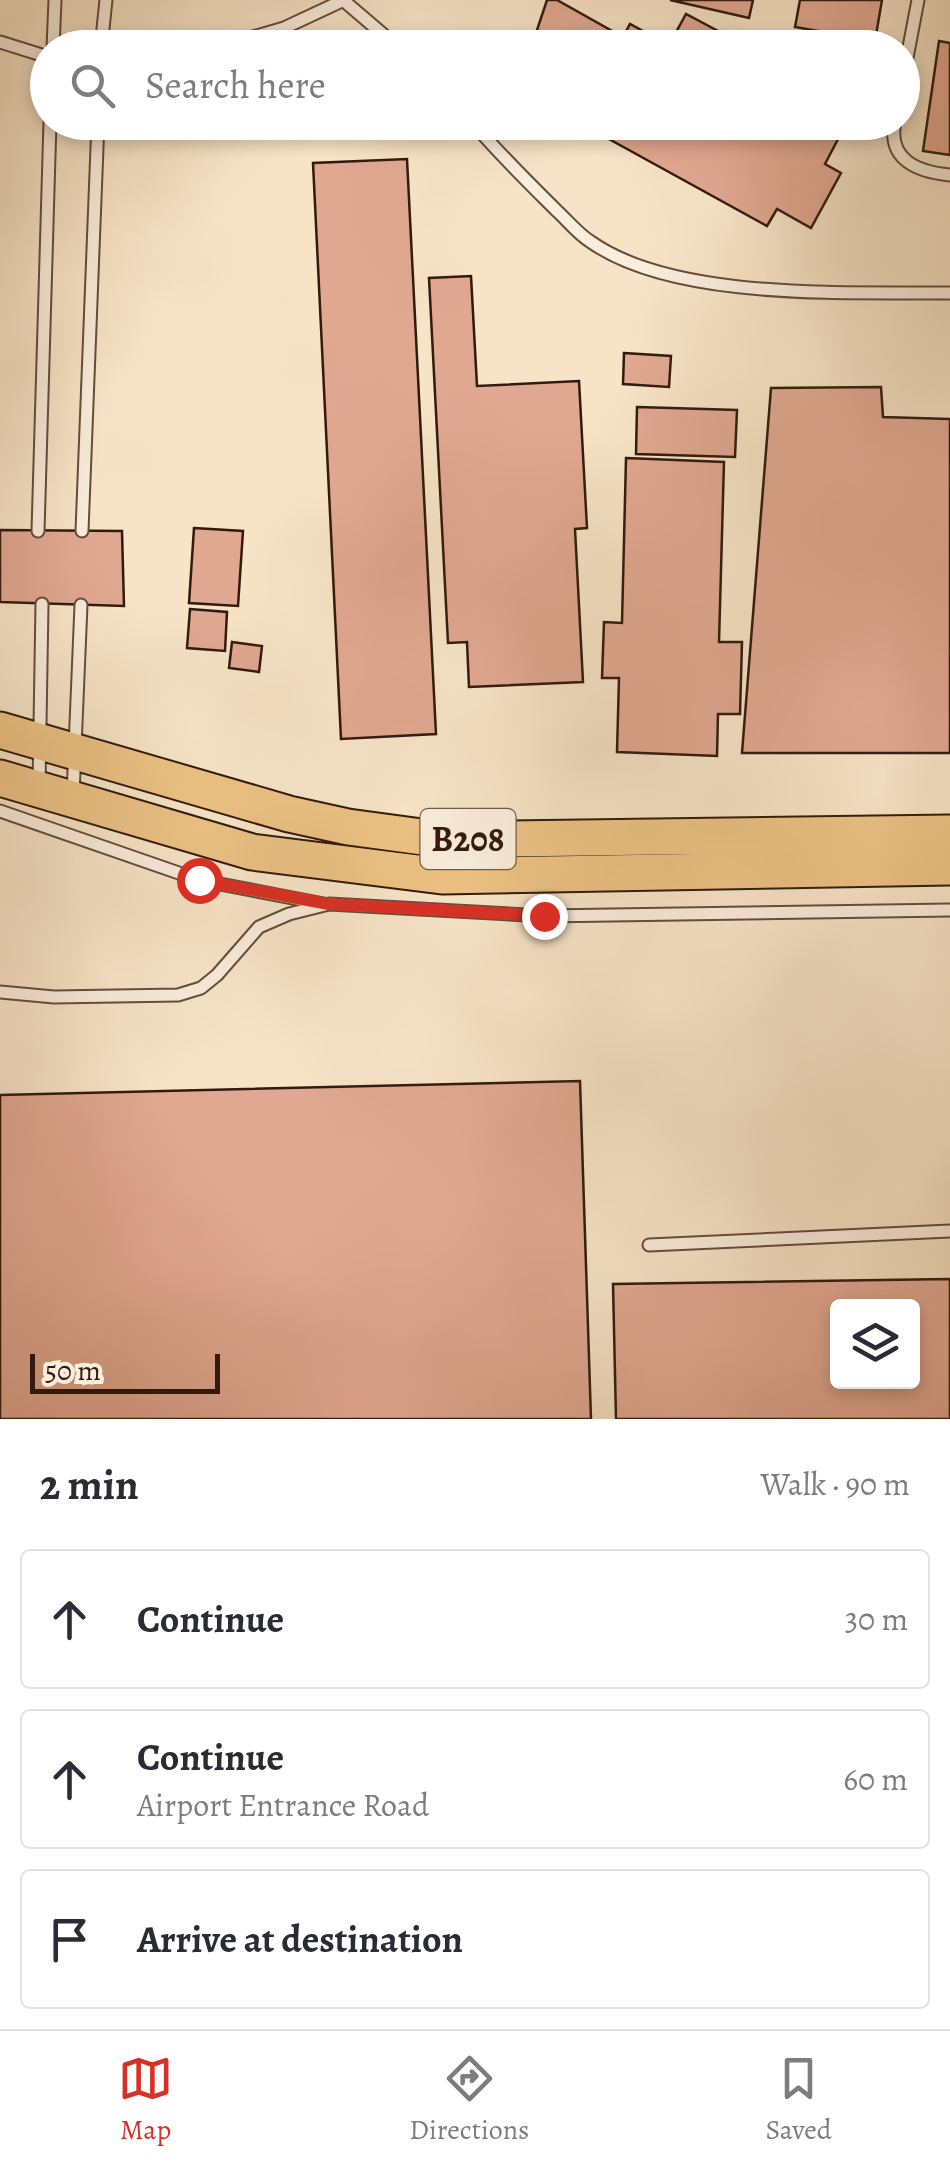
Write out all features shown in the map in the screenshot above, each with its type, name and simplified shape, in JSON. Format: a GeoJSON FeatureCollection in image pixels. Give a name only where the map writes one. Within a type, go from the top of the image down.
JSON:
{"type":"FeatureCollection","features":[{"type":"Feature","properties":{"kind":"main road","name":"B208"},"geometry":{"type":"LineString","coordinates":[[0,730],[289,814],[444,840],[950,832]]}},
{"type":"Feature","properties":{"kind":"main road","name":"B208"},"geometry":{"type":"LineString","coordinates":[[0,778],[252,852],[442,876],[950,867]]}},
{"type":"Feature","properties":{"kind":"lane"},"geometry":{"type":"LineString","coordinates":[[54,30],[55,0]]}},
{"type":"Feature","properties":{"kind":"lane"},"geometry":{"type":"LineString","coordinates":[[103,30],[106,0]]}},
{"type":"Feature","properties":{"kind":"lane"},"geometry":{"type":"LineString","coordinates":[[277,30],[343,0],[378,30]]}},
{"type":"Feature","properties":{"kind":"lane"},"geometry":{"type":"LineString","coordinates":[[912,30],[918,0]]}},
{"type":"Feature","properties":{"kind":"lane"},"geometry":{"type":"LineString","coordinates":[[0,42],[30,51]]}},
{"type":"Feature","properties":{"kind":"lane"},"geometry":{"type":"LineString","coordinates":[[38,530],[49,140]]}},
{"type":"Feature","properties":{"kind":"lane"},"geometry":{"type":"LineString","coordinates":[[82,531],[97,140]]}},
{"type":"Feature","properties":{"kind":"lane"},"geometry":{"type":"LineString","coordinates":[[488,140],[589,242],[633,266],[688,280],[808,291],[950,294]]}},
{"type":"Feature","properties":{"kind":"lane"},"geometry":{"type":"LineString","coordinates":[[894,140],[898,155],[912,166],[950,175]]}},
{"type":"Feature","properties":{"kind":"lane"},"geometry":{"type":"LineString","coordinates":[[39,790],[42,604]]}},
{"type":"Feature","properties":{"kind":"lane"},"geometry":{"type":"LineString","coordinates":[[73,802],[81,605]]}},
{"type":"Feature","properties":{"kind":"lane"},"geometry":{"type":"LineString","coordinates":[[0,811],[199,880],[329,904],[544,916],[950,910]]}},
{"type":"Feature","properties":{"kind":"lane"},"geometry":{"type":"LineString","coordinates":[[0,992],[54,997],[178,995],[201,988],[217,975],[258,927],[329,904]]}},
{"type":"Feature","properties":{"kind":"lane"},"geometry":{"type":"LineString","coordinates":[[648,1245],[950,1231]]}},
{"type":"Feature","properties":{"kind":"building"},"geometry":{"type":"Polygon","coordinates":[[[547,0],[557,0],[611,30],[537,30],[547,0]]]}},
{"type":"Feature","properties":{"kind":"building"},"geometry":{"type":"Polygon","coordinates":[[[670,0],[753,0],[749,18],[670,0]]]}},
{"type":"Feature","properties":{"kind":"building"},"geometry":{"type":"Polygon","coordinates":[[[800,0],[882,0],[877,30],[795,27],[800,0]]]}},
{"type":"Feature","properties":{"kind":"building"},"geometry":{"type":"Polygon","coordinates":[[[686,14],[716,30],[677,30],[686,14]]]}},
{"type":"Feature","properties":{"kind":"building"},"geometry":{"type":"Polygon","coordinates":[[[939,41],[950,43],[950,155],[923,151],[939,41]]]}},
{"type":"Feature","properties":{"kind":"building"},"geometry":{"type":"Polygon","coordinates":[[[611,140],[838,140],[825,164],[841,173],[811,228],[777,209],[767,226],[611,140]]]}},
{"type":"Feature","properties":{"kind":"building"},"geometry":{"type":"Polygon","coordinates":[[[407,159],[436,734],[341,739],[313,163],[407,159]]]}},
{"type":"Feature","properties":{"kind":"building"},"geometry":{"type":"Polygon","coordinates":[[[471,276],[477,386],[579,381],[587,528],[575,529],[583,682],[469,687],[467,642],[448,643],[429,278],[471,276]]]}},
{"type":"Feature","properties":{"kind":"building"},"geometry":{"type":"Polygon","coordinates":[[[624,353],[671,356],[669,387],[623,384],[624,353]]]}},
{"type":"Feature","properties":{"kind":"building"},"geometry":{"type":"Polygon","coordinates":[[[881,387],[883,417],[950,419],[950,753],[742,753],[771,388],[881,387]]]}},
{"type":"Feature","properties":{"kind":"building"},"geometry":{"type":"Polygon","coordinates":[[[637,407],[737,410],[735,457],[636,454],[637,407]]]}},
{"type":"Feature","properties":{"kind":"building"},"geometry":{"type":"Polygon","coordinates":[[[626,458],[724,462],[719,642],[742,642],[740,714],[718,714],[717,756],[617,752],[619,678],[602,678],[604,622],[622,623],[626,458]]]}},
{"type":"Feature","properties":{"kind":"building"},"geometry":{"type":"Polygon","coordinates":[[[194,528],[243,531],[238,606],[189,603],[194,528]]]}},
{"type":"Feature","properties":{"kind":"building"},"geometry":{"type":"Polygon","coordinates":[[[0,530],[122,531],[124,606],[0,602],[0,530]]]}},
{"type":"Feature","properties":{"kind":"building"},"geometry":{"type":"Polygon","coordinates":[[[190,609],[227,612],[225,651],[187,648],[190,609]]]}},
{"type":"Feature","properties":{"kind":"building"},"geometry":{"type":"Polygon","coordinates":[[[232,642],[262,646],[259,672],[229,668],[232,642]]]}},
{"type":"Feature","properties":{"kind":"building"},"geometry":{"type":"Polygon","coordinates":[[[580,1081],[591,1419],[0,1419],[0,1095],[580,1081]]]}},
{"type":"Feature","properties":{"kind":"building"},"geometry":{"type":"Polygon","coordinates":[[[950,1279],[950,1419],[616,1419],[613,1284],[950,1279]]]}},
{"type":"Feature","properties":{"kind":"route"},"geometry":{"type":"LineString","coordinates":[[199,880],[329,904],[544,916]]}}]}
